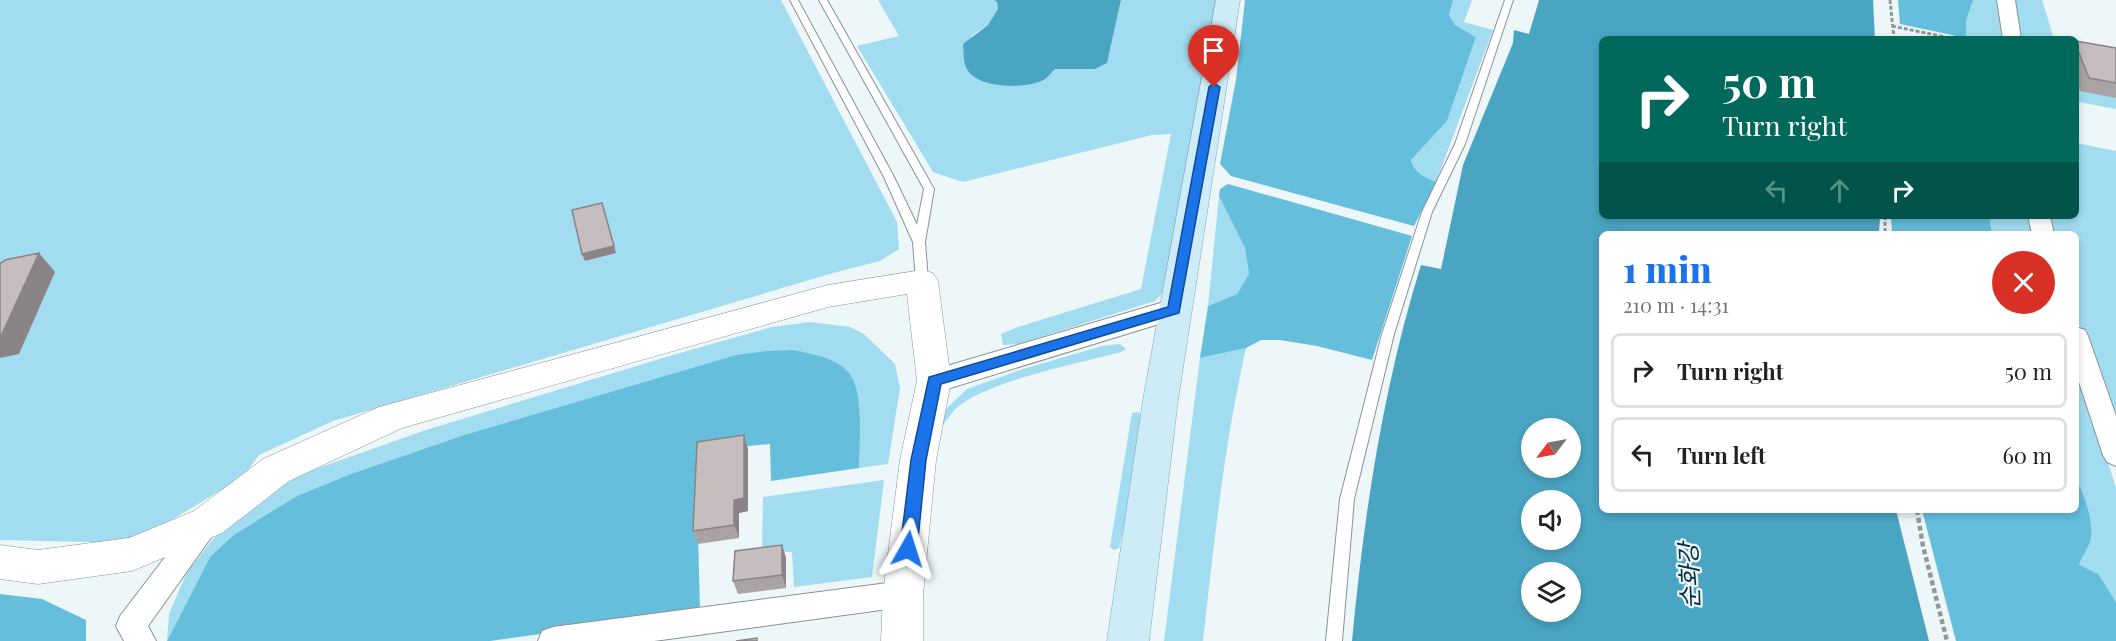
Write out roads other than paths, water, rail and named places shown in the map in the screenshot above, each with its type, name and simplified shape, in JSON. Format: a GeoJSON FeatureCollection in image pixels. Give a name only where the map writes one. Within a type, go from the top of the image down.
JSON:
{"type":"FeatureCollection","features":[{"type":"Feature","properties":{"kind":"main road"},"geometry":{"type":"LineString","coordinates":[[1128,641],[1135,573],[1174,309],[1228,0]]}},
{"type":"Feature","properties":{"kind":"main road"},"geometry":{"type":"LineString","coordinates":[[0,562],[38,567],[132,554],[208,522],[276,470],[392,417],[828,296],[922,281],[934,381],[918,460],[903,594],[902,641]]}},
{"type":"Feature","properties":{"kind":"street"},"geometry":{"type":"LineString","coordinates":[[2006,0],[2012,36]]}},
{"type":"Feature","properties":{"kind":"street"},"geometry":{"type":"LineString","coordinates":[[934,381],[1174,309]]}},
{"type":"Feature","properties":{"kind":"street"},"geometry":{"type":"LineString","coordinates":[[2079,345],[2116,455]]}},
{"type":"Feature","properties":{"kind":"street"},"geometry":{"type":"LineString","coordinates":[[131,636],[208,522]]}},
{"type":"Feature","properties":{"kind":"street"},"geometry":{"type":"LineString","coordinates":[[569,640],[903,594]]}},
{"type":"Feature","properties":{"kind":"lane"},"geometry":{"type":"LineString","coordinates":[[794,0],[889,177],[918,242]]}},
{"type":"Feature","properties":{"kind":"lane"},"geometry":{"type":"LineString","coordinates":[[824,0],[929,189],[918,242],[922,281]]}},
{"type":"Feature","properties":{"kind":"lane"},"geometry":{"type":"LineString","coordinates":[[1334,641],[1347,498],[1388,334],[1427,212],[1460,144],[1509,0]]}},
{"type":"Feature","properties":{"kind":"water"},"geometry":{"type":"Polygon","coordinates":[[[994,0],[1121,0],[1107,63],[1095,69],[1055,69],[1045,79],[1027,85],[1002,85],[979,80],[966,67],[963,44],[988,25],[998,9],[997,2],[994,0]]]}},
{"type":"Feature","properties":{"kind":"water","name":"순화강"},"geometry":{"type":"Polygon","coordinates":[[[1539,0],[1873,0],[1875,36],[1599,36],[1599,219],[1880,219],[1879,231],[1599,231],[1599,513],[1897,513],[1929,641],[1352,641],[1369,498],[1386,404],[1408,311],[1421,265],[1441,269],[1463,165],[1513,43],[1514,30],[1529,34],[1539,0]]]}}]}
